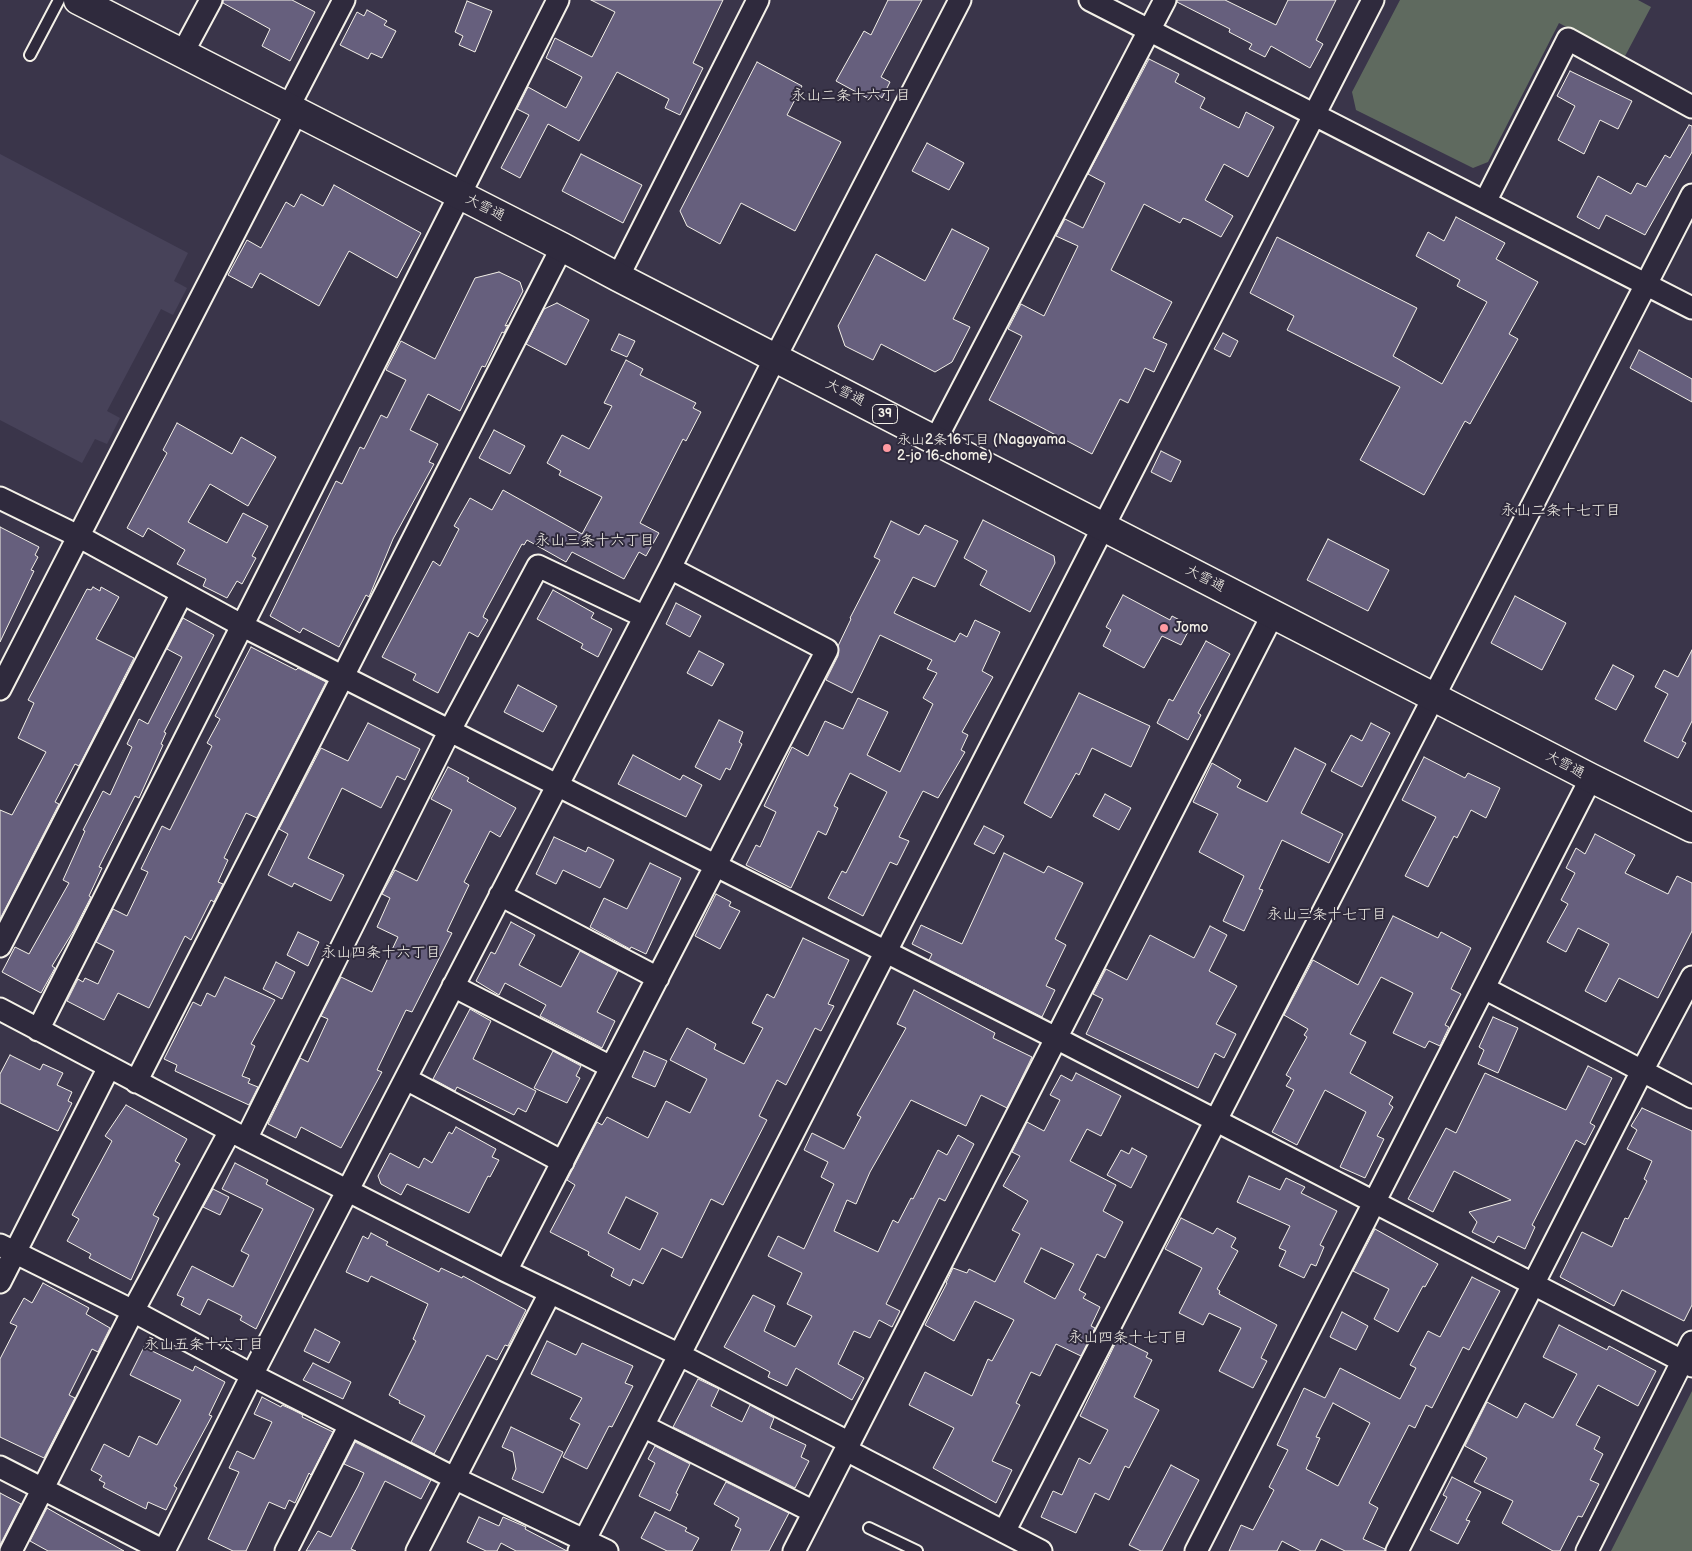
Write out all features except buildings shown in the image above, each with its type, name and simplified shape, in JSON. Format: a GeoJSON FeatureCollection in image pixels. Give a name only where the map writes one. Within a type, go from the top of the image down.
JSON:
{"type":"FeatureCollection","features":[{"type":"Feature","properties":{"kind":"highway","name":"大雪通"},"geometry":{"type":"LineString","coordinates":[[78,0],[936,439],[1591,778],[1692,828]]}},
{"type":"Feature","properties":{"kind":"street"},"geometry":{"type":"LineString","coordinates":[[182,54],[210,0]]}},
{"type":"Feature","properties":{"kind":"street"},"geometry":{"type":"LineString","coordinates":[[0,690],[292,111],[344,0]]}},
{"type":"Feature","properties":{"kind":"street"},"geometry":{"type":"LineString","coordinates":[[38,1030],[558,0]]}},
{"type":"Feature","properties":{"kind":"street"},"geometry":{"type":"LineString","coordinates":[[618,277],[758,0]]}},
{"type":"Feature","properties":{"kind":"street"},"geometry":{"type":"LineString","coordinates":[[0,1467],[164,1551],[252,1375],[349,1191],[670,568],[775,358],[960,0]]}},
{"type":"Feature","properties":{"kind":"street"},"geometry":{"type":"LineString","coordinates":[[1090,0],[1313,116],[1692,308]]}},
{"type":"Feature","properties":{"kind":"street"},"geometry":{"type":"LineString","coordinates":[[936,439],[1165,0]]}},
{"type":"Feature","properties":{"kind":"street"},"geometry":{"type":"LineString","coordinates":[[582,1546],[1373,0]]}},
{"type":"Feature","properties":{"kind":"street"},"geometry":{"type":"LineString","coordinates":[[1485,202],[1568,39],[1692,107]]}},
{"type":"Feature","properties":{"kind":"street"},"geometry":{"type":"LineString","coordinates":[[1015,1541],[1215,1120],[1692,195]]}},
{"type":"Feature","properties":{"kind":"street"},"geometry":{"type":"LineString","coordinates":[[136,1082],[562,247]]}},
{"type":"Feature","properties":{"kind":"street"},"geometry":{"type":"LineString","coordinates":[[0,498],[78,536],[243,626],[344,675],[556,786],[716,865],[884,953],[1056,1038],[1374,1204],[1687,1363]]}},
{"type":"Feature","properties":{"kind":"street"},"geometry":{"type":"LineString","coordinates":[[11,1551],[133,1311],[238,1135],[538,566],[644,616]]}},
{"type":"Feature","properties":{"kind":"street"},"geometry":{"type":"LineString","coordinates":[[506,1271],[828,650],[670,568]]}},
{"type":"Feature","properties":{"kind":"street"},"geometry":{"type":"LineString","coordinates":[[0,946],[182,593]]}},
{"type":"Feature","properties":{"kind":"street"},"geometry":{"type":"LineString","coordinates":[[794,1551],[1273,614]]}},
{"type":"Feature","properties":{"kind":"street"},"geometry":{"type":"LineString","coordinates":[[1196,1551],[1591,778]]}},
{"type":"Feature","properties":{"kind":"street"},"geometry":{"type":"LineString","coordinates":[[500,895],[658,978]]}},
{"type":"Feature","properties":{"kind":"street"},"geometry":{"type":"LineString","coordinates":[[1397,1551],[1642,1071],[1692,977]]}},
{"type":"Feature","properties":{"kind":"street"},"geometry":{"type":"LineString","coordinates":[[454,986],[611,1068]]}},
{"type":"Feature","properties":{"kind":"street"},"geometry":{"type":"LineString","coordinates":[[1484,988],[1692,1097]]}},
{"type":"Feature","properties":{"kind":"street"},"geometry":{"type":"LineString","coordinates":[[0,1009],[108,1069],[506,1271],[680,1355],[848,1446],[1015,1541],[1042,1551]]}},
{"type":"Feature","properties":{"kind":"street"},"geometry":{"type":"LineString","coordinates":[[0,1282],[7,1249],[108,1069]]}},
{"type":"Feature","properties":{"kind":"street"},"geometry":{"type":"LineString","coordinates":[[406,1079],[563,1162]]}},
{"type":"Feature","properties":{"kind":"street"},"geometry":{"type":"LineString","coordinates":[[7,1249],[133,1311],[252,1375],[582,1546],[606,1551]]}},
{"type":"Feature","properties":{"kind":"street"},"geometry":{"type":"LineString","coordinates":[[417,1551],[550,1292]]}},
{"type":"Feature","properties":{"kind":"street"},"geometry":{"type":"LineString","coordinates":[[1587,1551],[1687,1363],[1692,1342]]}},
{"type":"Feature","properties":{"kind":"street"},"geometry":{"type":"LineString","coordinates":[[286,1551],[350,1425]]}},
{"type":"Feature","properties":{"kind":"street"},"geometry":{"type":"LineString","coordinates":[[644,1426],[814,1512]]}},
{"type":"Feature","properties":{"kind":"lane"},"geometry":{"type":"LineString","coordinates":[[30,55],[59,0]]}},
{"type":"Feature","properties":{"kind":"lane"},"geometry":{"type":"LineString","coordinates":[[870,1528],[917,1551]]}},
{"type":"Feature","properties":{"kind":"shaded area"},"geometry":{"type":"Polygon","coordinates":[[[0,154],[188,253],[174,281],[187,288],[173,315],[161,309],[107,411],[120,418],[107,444],[95,439],[82,463],[0,420],[0,154]]]}},
{"type":"Feature","properties":{"kind":"green space"},"geometry":{"type":"Polygon","coordinates":[[[1400,0],[1638,0],[1651,7],[1624,58],[1559,23],[1488,162],[1473,168],[1356,110],[1352,92],[1400,0]]]}},
{"type":"Feature","properties":{"kind":"green space"},"geometry":{"type":"Polygon","coordinates":[[[1692,1391],[1692,1551],[1611,1551],[1692,1391]]]}},
{"type":"Feature","properties":{"kind":"place","name":"永山2条16丁目 (Nagayama 2-jo 16-chome)"},"geometry":{"type":"Point","coordinates":[887,448]}},
{"type":"Feature","properties":{"kind":"place","name":"Jomo"},"geometry":{"type":"Point","coordinates":[1164,628]}},
{"type":"Feature","properties":{"kind":"district","name":"永山二条十六丁目"},"geometry":{"type":"Point","coordinates":[851,96]}},
{"type":"Feature","properties":{"kind":"district","name":"永山二条十七丁目"},"geometry":{"type":"Point","coordinates":[1561,511]}},
{"type":"Feature","properties":{"kind":"district","name":"永山三条十六丁目"},"geometry":{"type":"Point","coordinates":[595,541]}},
{"type":"Feature","properties":{"kind":"district","name":"永山三条十七丁目"},"geometry":{"type":"Point","coordinates":[1327,915]}},
{"type":"Feature","properties":{"kind":"district","name":"永山四条十六丁目"},"geometry":{"type":"Point","coordinates":[381,953]}},
{"type":"Feature","properties":{"kind":"district","name":"永山四条十七丁目"},"geometry":{"type":"Point","coordinates":[1128,1338]}},
{"type":"Feature","properties":{"kind":"district","name":"永山五条十六丁目"},"geometry":{"type":"Point","coordinates":[204,1345]}}]}
